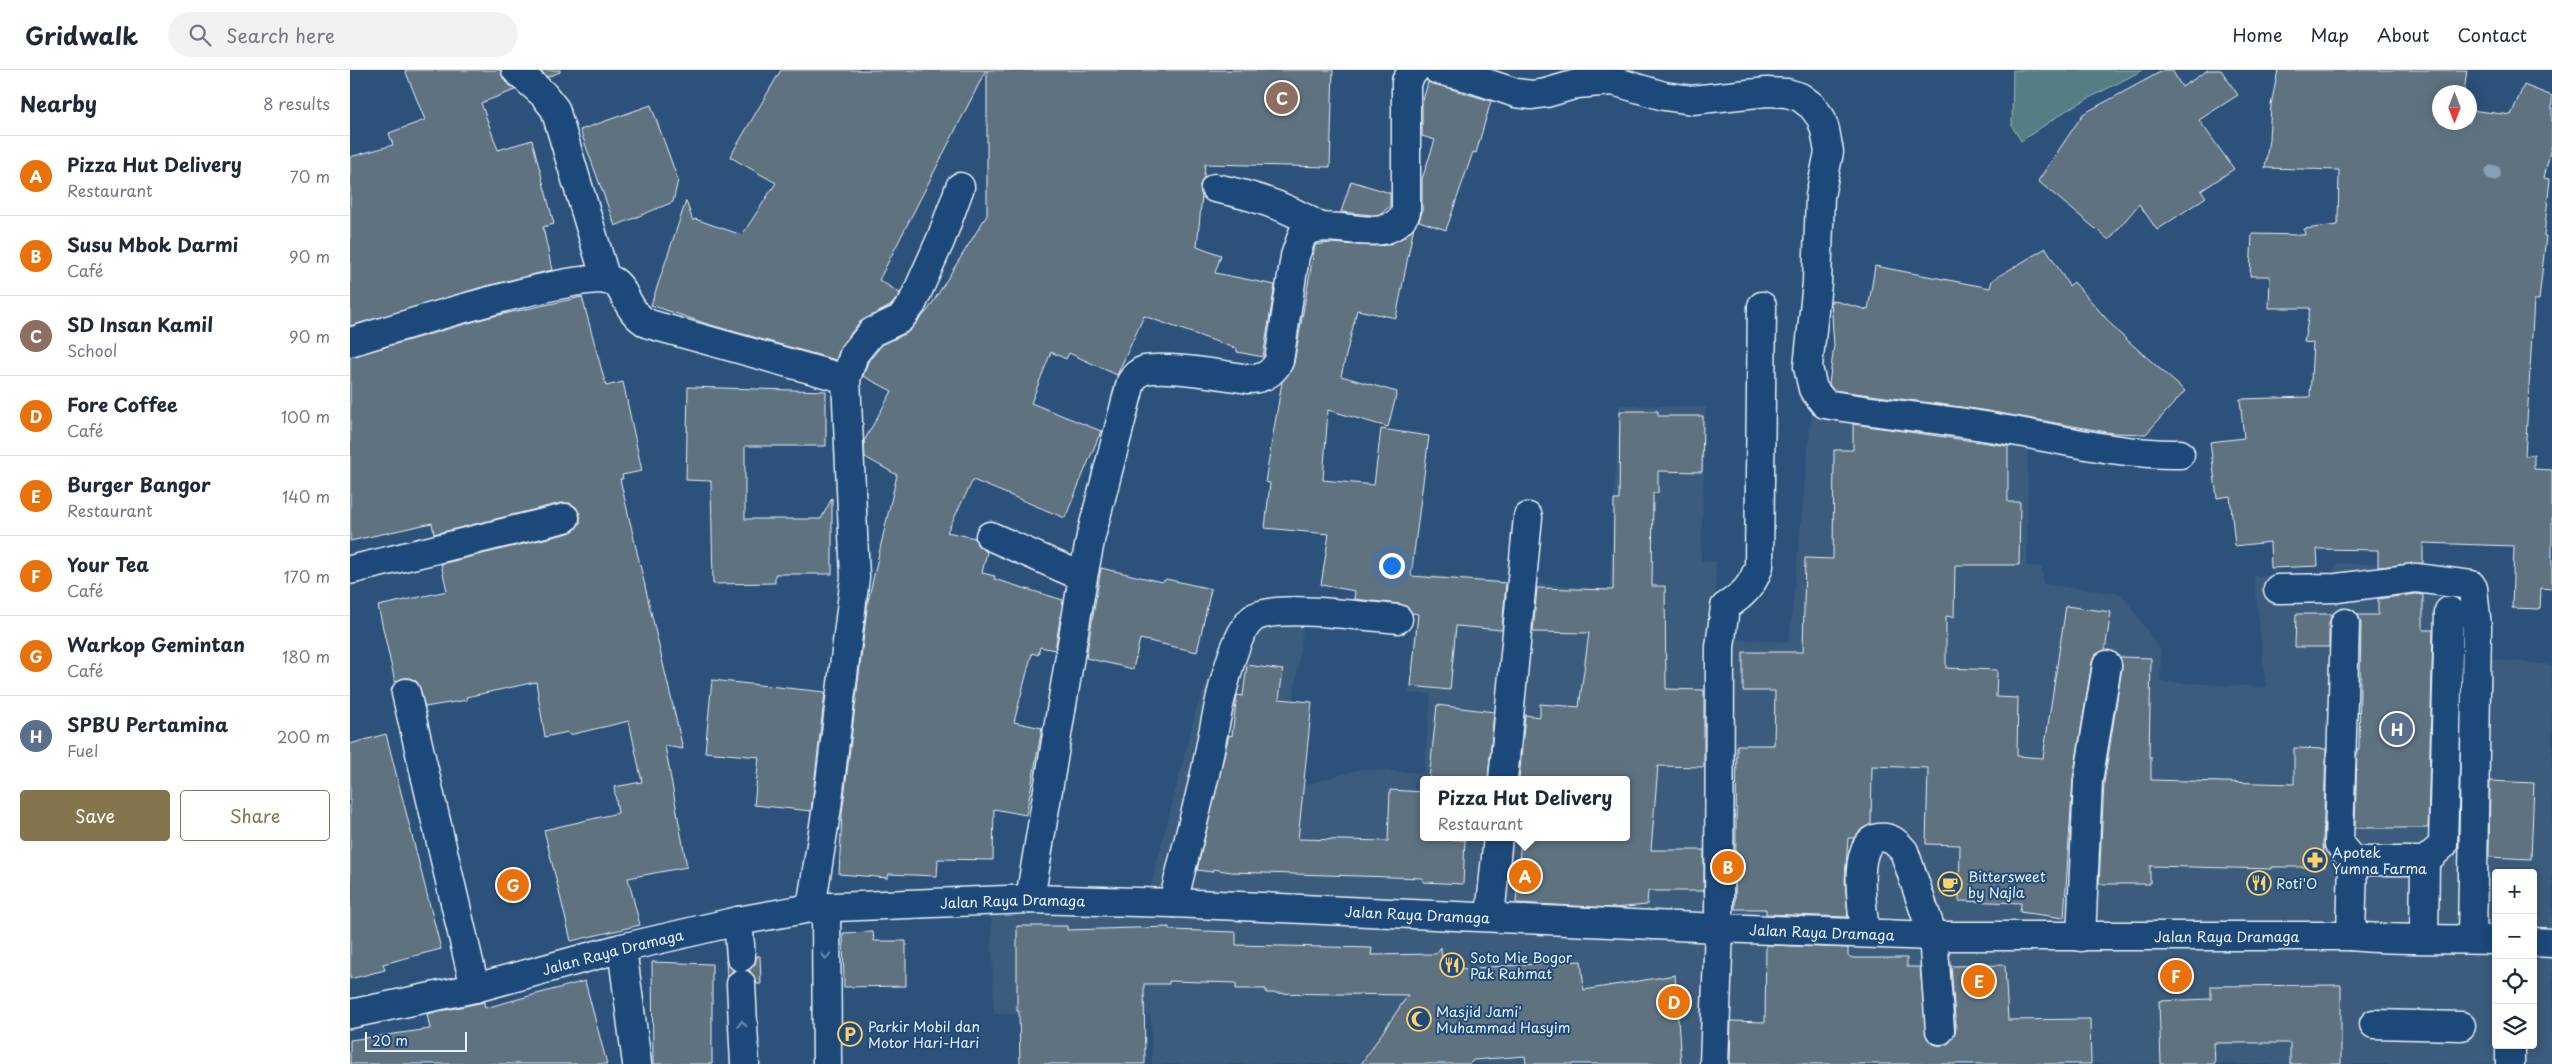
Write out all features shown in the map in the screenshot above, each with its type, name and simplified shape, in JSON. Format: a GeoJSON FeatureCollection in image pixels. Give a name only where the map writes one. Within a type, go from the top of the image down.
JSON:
{"type":"FeatureCollection","features":[{"type":"Feature","properties":{"kind":"main road"},"geometry":{"type":"LineString","coordinates":[[516,70],[544,94],[555,109],[606,280]]}},
{"type":"Feature","properties":{"kind":"main road"},"geometry":{"type":"LineString","coordinates":[[1030,899],[1083,577],[1091,536],[1130,382],[1135,376],[1146,370],[1170,370],[1248,379],[1258,379],[1272,372],[1279,361],[1299,244],[1303,233],[1320,227],[1386,230],[1401,222],[1406,212],[1408,202],[1406,81],[1415,70]]}},
{"type":"Feature","properties":{"kind":"main road"},"geometry":{"type":"LineString","coordinates":[[1438,70],[1468,77],[1516,93],[1532,95],[1597,81],[1613,81],[1664,96],[1692,100],[1767,92],[1800,97],[1812,106],[1821,118],[1829,152],[1820,196],[1817,282],[1808,368],[1813,388],[1825,404],[1880,414],[1994,427],[2113,451],[2180,454]]}},
{"type":"Feature","properties":{"kind":"main road"},"geometry":{"type":"LineString","coordinates":[[827,1064],[818,908],[827,807],[855,577],[846,379],[854,354],[872,332],[900,319],[912,304],[941,239],[960,187]]}},
{"type":"Feature","properties":{"kind":"main road"},"geometry":{"type":"LineString","coordinates":[[1215,188],[1245,194],[1303,216],[1320,227]]}},
{"type":"Feature","properties":{"kind":"main road"},"geometry":{"type":"LineString","coordinates":[[350,342],[533,291],[594,278],[617,284],[632,311],[641,320],[650,324],[846,379]]}},
{"type":"Feature","properties":{"kind":"main road"},"geometry":{"type":"LineString","coordinates":[[1714,1064],[1719,928],[1721,629],[1725,607],[1740,597],[1754,582],[1759,566],[1762,306]]}},
{"type":"Feature","properties":{"kind":"main road"},"geometry":{"type":"LineString","coordinates":[[1503,776],[1528,517]]}},
{"type":"Feature","properties":{"kind":"main road"},"geometry":{"type":"LineString","coordinates":[[350,570],[564,518]]}},
{"type":"Feature","properties":{"kind":"main road"},"geometry":{"type":"LineString","coordinates":[[990,536],[1083,577]]}},
{"type":"Feature","properties":{"kind":"main road"},"geometry":{"type":"LineString","coordinates":[[2278,589],[2337,588],[2416,578],[2443,580],[2470,585],[2473,588],[2477,627],[2484,940]]}},
{"type":"Feature","properties":{"kind":"main road"},"geometry":{"type":"LineString","coordinates":[[2352,861],[2426,861],[2443,845],[2449,611]]}},
{"type":"Feature","properties":{"kind":"main road"},"geometry":{"type":"LineString","coordinates":[[1173,903],[1206,772],[1219,702],[1238,644],[1247,626],[1254,618],[1277,612],[1398,619]]}},
{"type":"Feature","properties":{"kind":"main road"},"geometry":{"type":"LineString","coordinates":[[2344,623],[2339,844],[2352,861],[2351,936]]}},
{"type":"Feature","properties":{"kind":"main road"},"geometry":{"type":"LineString","coordinates":[[2081,937],[2088,781],[2107,665]]}},
{"type":"Feature","properties":{"kind":"main road"},"geometry":{"type":"LineString","coordinates":[[406,694],[475,988]]}},
{"type":"Feature","properties":{"kind":"main road"},"geometry":{"type":"LineString","coordinates":[[1865,932],[1861,859],[1865,845],[1874,839],[1884,837],[1894,840],[1904,851],[1933,936],[1940,1030]]}},
{"type":"Feature","properties":{"kind":"main road"},"geometry":{"type":"LineString","coordinates":[[1490,916],[1498,841]]}},
{"type":"Feature","properties":{"kind":"main road"},"geometry":{"type":"LineString","coordinates":[[2424,937],[2426,861]]}},
{"type":"Feature","properties":{"kind":"main road","name":"Jalan Raya Dramaga"},"geometry":{"type":"LineString","coordinates":[[350,1014],[475,988],[622,948],[738,922],[818,908],[1030,899],[1173,903],[1933,936],[2351,936],[2484,940]]}},
{"type":"Feature","properties":{"kind":"main road"},"geometry":{"type":"LineString","coordinates":[[738,922],[741,957]]}},
{"type":"Feature","properties":{"kind":"main road"},"geometry":{"type":"LineString","coordinates":[[2537,942],[2552,943]]}},
{"type":"Feature","properties":{"kind":"main road"},"geometry":{"type":"LineString","coordinates":[[622,948],[637,1064]]}},
{"type":"Feature","properties":{"kind":"main road"},"geometry":{"type":"LineString","coordinates":[[741,984],[745,1064]]}},
{"type":"Feature","properties":{"kind":"main road"},"geometry":{"type":"LineString","coordinates":[[2374,1024],[2461,1026]]}},
{"type":"Feature","properties":{"kind":"main road"},"geometry":{"type":"LineString","coordinates":[[2510,1049],[2510,1064]]}},
{"type":"Feature","properties":{"kind":"shaded area"},"geometry":{"type":"Polygon","coordinates":[[[1619,405],[1706,407],[1701,561],[1716,562],[1714,638],[1789,642],[1812,411],[1917,428],[2028,439],[2027,566],[2042,567],[2043,584],[2122,594],[2161,651],[2160,682],[2266,687],[2254,576],[2330,577],[2337,563],[2420,566],[2468,573],[2469,657],[2552,665],[2552,1064],[1152,1064],[1151,1015],[994,1014],[991,915],[1143,916],[1197,707],[1232,621],[1247,614],[1304,621],[1281,792],[1361,769],[1424,773],[1431,694],[1409,693],[1418,574],[1609,589],[1619,405]]]}},
{"type":"Feature","properties":{"kind":"green space"},"geometry":{"type":"Polygon","coordinates":[[[2013,70],[2143,70],[2070,108],[2021,141],[2012,126],[2013,70]]]}},
{"type":"Feature","properties":{"kind":"building"},"geometry":{"type":"Polygon","coordinates":[[[405,70],[501,70],[505,81],[515,90],[481,103],[498,150],[532,140],[554,224],[543,227],[552,270],[482,287],[350,326],[350,157],[393,145],[389,133],[425,120],[405,70]]]}},
{"type":"Feature","properties":{"kind":"building"},"geometry":{"type":"Polygon","coordinates":[[[540,70],[560,70],[560,72],[547,77],[540,70]]]}},
{"type":"Feature","properties":{"kind":"building"},"geometry":{"type":"Polygon","coordinates":[[[781,70],[986,70],[879,280],[900,293],[899,296],[890,306],[860,322],[842,344],[836,360],[707,324],[651,305],[686,201],[693,221],[695,219],[742,235],[776,183],[730,157],[781,70]]]}},
{"type":"Feature","properties":{"kind":"building"},"geometry":{"type":"Polygon","coordinates":[[[987,70],[1333,70],[1330,167],[1205,164],[1204,177],[1200,185],[1202,196],[1197,246],[1221,255],[1215,273],[1275,285],[1263,357],[1237,352],[1237,349],[1144,316],[1117,375],[1069,353],[1066,359],[1051,352],[1031,403],[1101,431],[1065,518],[973,480],[947,532],[975,538],[978,546],[987,552],[982,573],[995,576],[994,579],[1063,600],[1055,650],[1040,647],[1038,655],[1032,653],[1014,722],[1042,728],[1026,815],[994,809],[993,860],[938,859],[937,876],[889,874],[888,878],[839,874],[842,814],[868,601],[897,475],[865,457],[864,441],[892,391],[863,376],[868,362],[882,345],[907,333],[928,310],[987,215],[987,70]]]}},
{"type":"Feature","properties":{"kind":"building"},"geometry":{"type":"Polygon","coordinates":[[[2164,70],[2172,70],[2182,87],[2208,70],[2221,70],[2238,95],[2199,120],[2234,169],[2201,191],[2206,197],[2157,230],[2139,204],[2109,240],[2038,181],[2083,114],[2164,70]]]}},
{"type":"Feature","properties":{"kind":"building"},"geometry":{"type":"Polygon","coordinates":[[[2278,70],[2467,70],[2465,85],[2432,85],[2432,130],[2477,130],[2477,111],[2511,115],[2524,85],[2552,96],[2552,143],[2544,178],[2550,179],[2544,236],[2546,236],[2539,300],[2534,300],[2525,456],[2534,454],[2534,469],[2552,470],[2552,589],[2541,588],[2540,609],[2512,608],[2514,546],[2423,543],[2423,563],[2378,567],[2378,550],[2317,549],[2318,566],[2271,568],[2270,542],[2235,546],[2230,496],[2217,498],[2210,442],[2244,438],[2240,399],[2310,397],[2313,343],[2304,342],[2310,308],[2269,308],[2270,276],[2250,276],[2252,234],[2305,235],[2304,229],[2338,225],[2339,170],[2265,168],[2271,105],[2278,70]]]}},
{"type":"Feature","properties":{"kind":"building"},"geometry":{"type":"Polygon","coordinates":[[[1428,82],[1491,101],[1476,153],[1473,152],[1446,230],[1419,221],[1422,212],[1422,179],[1435,140],[1422,136],[1422,104],[1428,82]]]}},
{"type":"Feature","properties":{"kind":"building"},"geometry":{"type":"Polygon","coordinates":[[[651,105],[678,180],[673,202],[615,226],[580,130],[651,105]]]}},
{"type":"Feature","properties":{"kind":"building"},"geometry":{"type":"Polygon","coordinates":[[[1351,181],[1390,193],[1390,206],[1381,214],[1341,212],[1351,181]]]}},
{"type":"Feature","properties":{"kind":"building"},"geometry":{"type":"Polygon","coordinates":[[[1414,226],[1396,318],[1357,310],[1341,376],[1397,392],[1388,427],[1328,410],[1323,480],[1374,485],[1381,429],[1429,436],[1411,576],[1506,583],[1502,630],[1456,626],[1450,690],[1411,686],[1418,614],[1412,613],[1407,607],[1400,604],[1354,599],[1355,591],[1321,585],[1329,534],[1265,528],[1270,483],[1265,482],[1282,382],[1294,363],[1315,245],[1330,243],[1372,246],[1388,245],[1404,237],[1414,226]]]}},
{"type":"Feature","properties":{"kind":"building"},"geometry":{"type":"Polygon","coordinates":[[[2046,248],[2069,286],[2074,282],[2118,332],[2185,391],[2146,434],[2113,433],[1976,409],[1833,390],[1829,384],[1834,346],[1831,300],[1868,310],[1875,266],[1990,288],[1992,280],[2046,248]]]}},
{"type":"Feature","properties":{"kind":"building"},"geometry":{"type":"Polygon","coordinates":[[[582,297],[606,386],[623,382],[642,471],[622,475],[623,479],[620,479],[683,749],[665,746],[687,867],[628,878],[640,925],[571,941],[544,830],[618,813],[614,787],[642,782],[629,721],[569,735],[568,732],[545,737],[536,682],[466,697],[467,700],[425,707],[417,682],[410,678],[403,678],[395,682],[378,606],[447,591],[441,564],[569,533],[575,530],[580,523],[580,514],[576,507],[570,503],[561,503],[434,534],[432,523],[350,541],[350,357],[490,317],[582,297]]]}},
{"type":"Feature","properties":{"kind":"building"},"geometry":{"type":"Polygon","coordinates":[[[688,387],[826,391],[826,446],[745,446],[745,519],[821,519],[832,498],[832,574],[775,574],[775,583],[713,584],[711,481],[686,480],[688,387]]]}},
{"type":"Feature","properties":{"kind":"building"},"geometry":{"type":"Polygon","coordinates":[[[1620,411],[1658,411],[1658,416],[1703,416],[1702,472],[1658,471],[1658,493],[1653,493],[1652,586],[1665,586],[1666,689],[1704,690],[1704,767],[1658,766],[1651,850],[1704,850],[1704,891],[1648,891],[1647,905],[1614,908],[1516,903],[1521,841],[1630,841],[1630,776],[1519,776],[1525,715],[1540,717],[1540,704],[1579,707],[1589,633],[1533,632],[1537,588],[1613,590],[1614,500],[1619,500],[1620,411]]]}},
{"type":"Feature","properties":{"kind":"building"},"geometry":{"type":"Polygon","coordinates":[[[1853,424],[2008,446],[2008,502],[2020,502],[2019,565],[1955,565],[1954,617],[1946,616],[1946,668],[1997,670],[1996,697],[2018,698],[2017,756],[2043,758],[2066,606],[2111,612],[2105,650],[2095,655],[2092,662],[2073,778],[2064,918],[2020,912],[2021,903],[1959,901],[1960,845],[1926,844],[1928,768],[1872,766],[1871,824],[1862,829],[1854,838],[1848,838],[1845,880],[1848,917],[1766,914],[1766,909],[1735,909],[1737,745],[1774,745],[1775,691],[1743,691],[1743,652],[1803,652],[1805,558],[1833,559],[1834,450],[1853,450],[1853,424]]]}},
{"type":"Feature","properties":{"kind":"building"},"geometry":{"type":"Polygon","coordinates":[[[1101,568],[1162,582],[1166,579],[1211,589],[1197,652],[1140,639],[1133,669],[1086,658],[1101,568]]]}},
{"type":"Feature","properties":{"kind":"building"},"geometry":{"type":"Polygon","coordinates":[[[2416,594],[2423,595],[2423,630],[2433,630],[2428,828],[2355,828],[2357,749],[2359,749],[2361,623],[2358,615],[2378,615],[2378,599],[2416,594]]]}},
{"type":"Feature","properties":{"kind":"building"},"geometry":{"type":"Polygon","coordinates":[[[2296,614],[2332,614],[2329,623],[2329,647],[2295,647],[2296,614]]]}},
{"type":"Feature","properties":{"kind":"building"},"geometry":{"type":"Polygon","coordinates":[[[2120,657],[2151,658],[2149,757],[2151,757],[2151,780],[2294,784],[2294,748],[2326,749],[2323,844],[2325,867],[2272,867],[2272,869],[2150,866],[2150,884],[2099,884],[2104,783],[2122,668],[2120,657]]]}},
{"type":"Feature","properties":{"kind":"building"},"geometry":{"type":"Polygon","coordinates":[[[1247,665],[1283,670],[1279,699],[1312,702],[1298,839],[1388,841],[1390,790],[1420,792],[1420,841],[1465,841],[1463,884],[1423,882],[1423,878],[1231,872],[1213,869],[1212,872],[1197,870],[1229,735],[1232,736],[1237,695],[1243,696],[1247,665]]]}},
{"type":"Feature","properties":{"kind":"building"},"geometry":{"type":"Polygon","coordinates":[[[712,680],[825,692],[811,811],[754,805],[759,757],[705,752],[712,680]]]}},
{"type":"Feature","properties":{"kind":"building"},"geometry":{"type":"Polygon","coordinates":[[[1437,705],[1494,712],[1488,776],[1429,776],[1437,705]]]}},
{"type":"Feature","properties":{"kind":"building"},"geometry":{"type":"Polygon","coordinates":[[[386,734],[441,949],[383,964],[385,970],[350,979],[350,744],[386,734]]]}},
{"type":"Feature","properties":{"kind":"building"},"geometry":{"type":"Polygon","coordinates":[[[2490,781],[2534,783],[2531,859],[2489,857],[2490,781]]]}},
{"type":"Feature","properties":{"kind":"building"},"geometry":{"type":"Polygon","coordinates":[[[1017,926],[1067,926],[1067,930],[1169,927],[1169,930],[1236,932],[1236,945],[1372,948],[1371,955],[1436,954],[1441,947],[1443,970],[1581,961],[1584,990],[1675,975],[1681,1064],[1526,1064],[1525,1056],[1473,1060],[1470,1064],[1361,1064],[1408,995],[1266,993],[1266,989],[1236,989],[1236,983],[1169,981],[1169,984],[1144,984],[1145,1064],[1020,1064],[1019,1011],[1017,1011],[1017,926]]]}},
{"type":"Feature","properties":{"kind":"building"},"geometry":{"type":"Polygon","coordinates":[[[873,932],[874,941],[906,941],[906,986],[844,987],[843,933],[873,932]]]}},
{"type":"Feature","properties":{"kind":"building"},"geometry":{"type":"Polygon","coordinates":[[[1766,945],[1848,948],[1848,956],[1852,958],[1907,958],[1907,967],[1920,967],[1927,1038],[1933,1044],[1941,1046],[1949,1043],[1956,1029],[1951,966],[2005,965],[2008,1020],[2090,1019],[2091,1064],[1730,1064],[1731,1021],[1765,1022],[1766,945]]]}},
{"type":"Feature","properties":{"kind":"building"},"geometry":{"type":"Polygon","coordinates":[[[757,956],[760,956],[761,984],[757,984],[749,970],[755,964],[757,956]]]}},
{"type":"Feature","properties":{"kind":"building"},"geometry":{"type":"Polygon","coordinates":[[[726,960],[733,970],[727,978],[726,960]]]}},
{"type":"Feature","properties":{"kind":"building"},"geometry":{"type":"Polygon","coordinates":[[[652,962],[712,964],[712,1064],[653,1064],[652,962]]]}},
{"type":"Feature","properties":{"kind":"building"},"geometry":{"type":"Polygon","coordinates":[[[585,981],[607,1064],[350,1064],[350,1040],[430,1029],[427,1014],[484,1002],[485,1008],[585,981]]]}},
{"type":"Feature","properties":{"kind":"building"},"geometry":{"type":"Polygon","coordinates":[[[2341,985],[2341,1064],[2290,1064],[2290,1043],[2214,1043],[2215,1064],[2161,1064],[2159,1001],[2211,999],[2211,986],[2341,985]]]}},
{"type":"Feature","properties":{"kind":"place","name":"SD Insan Kamil"},"geometry":{"type":"Point","coordinates":[1282,98]}},
{"type":"Feature","properties":{"kind":"place","name":"SPBU Pertamina"},"geometry":{"type":"Point","coordinates":[2397,729]}},
{"type":"Feature","properties":{"kind":"place","name":"Apotek Yumna Farma"},"geometry":{"type":"Point","coordinates":[2315,860]}},
{"type":"Feature","properties":{"kind":"place","name":"Susu Mbok Darmi"},"geometry":{"type":"Point","coordinates":[1728,867]}},
{"type":"Feature","properties":{"kind":"place","name":"Pizza Hut Delivery"},"geometry":{"type":"Point","coordinates":[1525,876]}},
{"type":"Feature","properties":{"kind":"place","name":"Roti'O"},"geometry":{"type":"Point","coordinates":[2259,883]}},
{"type":"Feature","properties":{"kind":"place","name":"Bittersweet by Najla"},"geometry":{"type":"Point","coordinates":[1950,884]}},
{"type":"Feature","properties":{"kind":"place","name":"Warkop Gemintan"},"geometry":{"type":"Point","coordinates":[513,885]}},
{"type":"Feature","properties":{"kind":"place","name":"Soto Mie Bogor Pak Rahmat"},"geometry":{"type":"Point","coordinates":[1452,965]}},
{"type":"Feature","properties":{"kind":"place","name":"Your Tea"},"geometry":{"type":"Point","coordinates":[2176,976]}},
{"type":"Feature","properties":{"kind":"place","name":"Burger Bangor"},"geometry":{"type":"Point","coordinates":[1979,981]}},
{"type":"Feature","properties":{"kind":"place","name":"Fore Coffee"},"geometry":{"type":"Point","coordinates":[1674,1002]}},
{"type":"Feature","properties":{"kind":"place","name":"Masjid Jami' Muhammad Hasyim"},"geometry":{"type":"Point","coordinates":[1419,1019]}},
{"type":"Feature","properties":{"kind":"place","name":"Parkir Mobil dan Motor Hari-Hari"},"geometry":{"type":"Point","coordinates":[850,1034]}}]}
